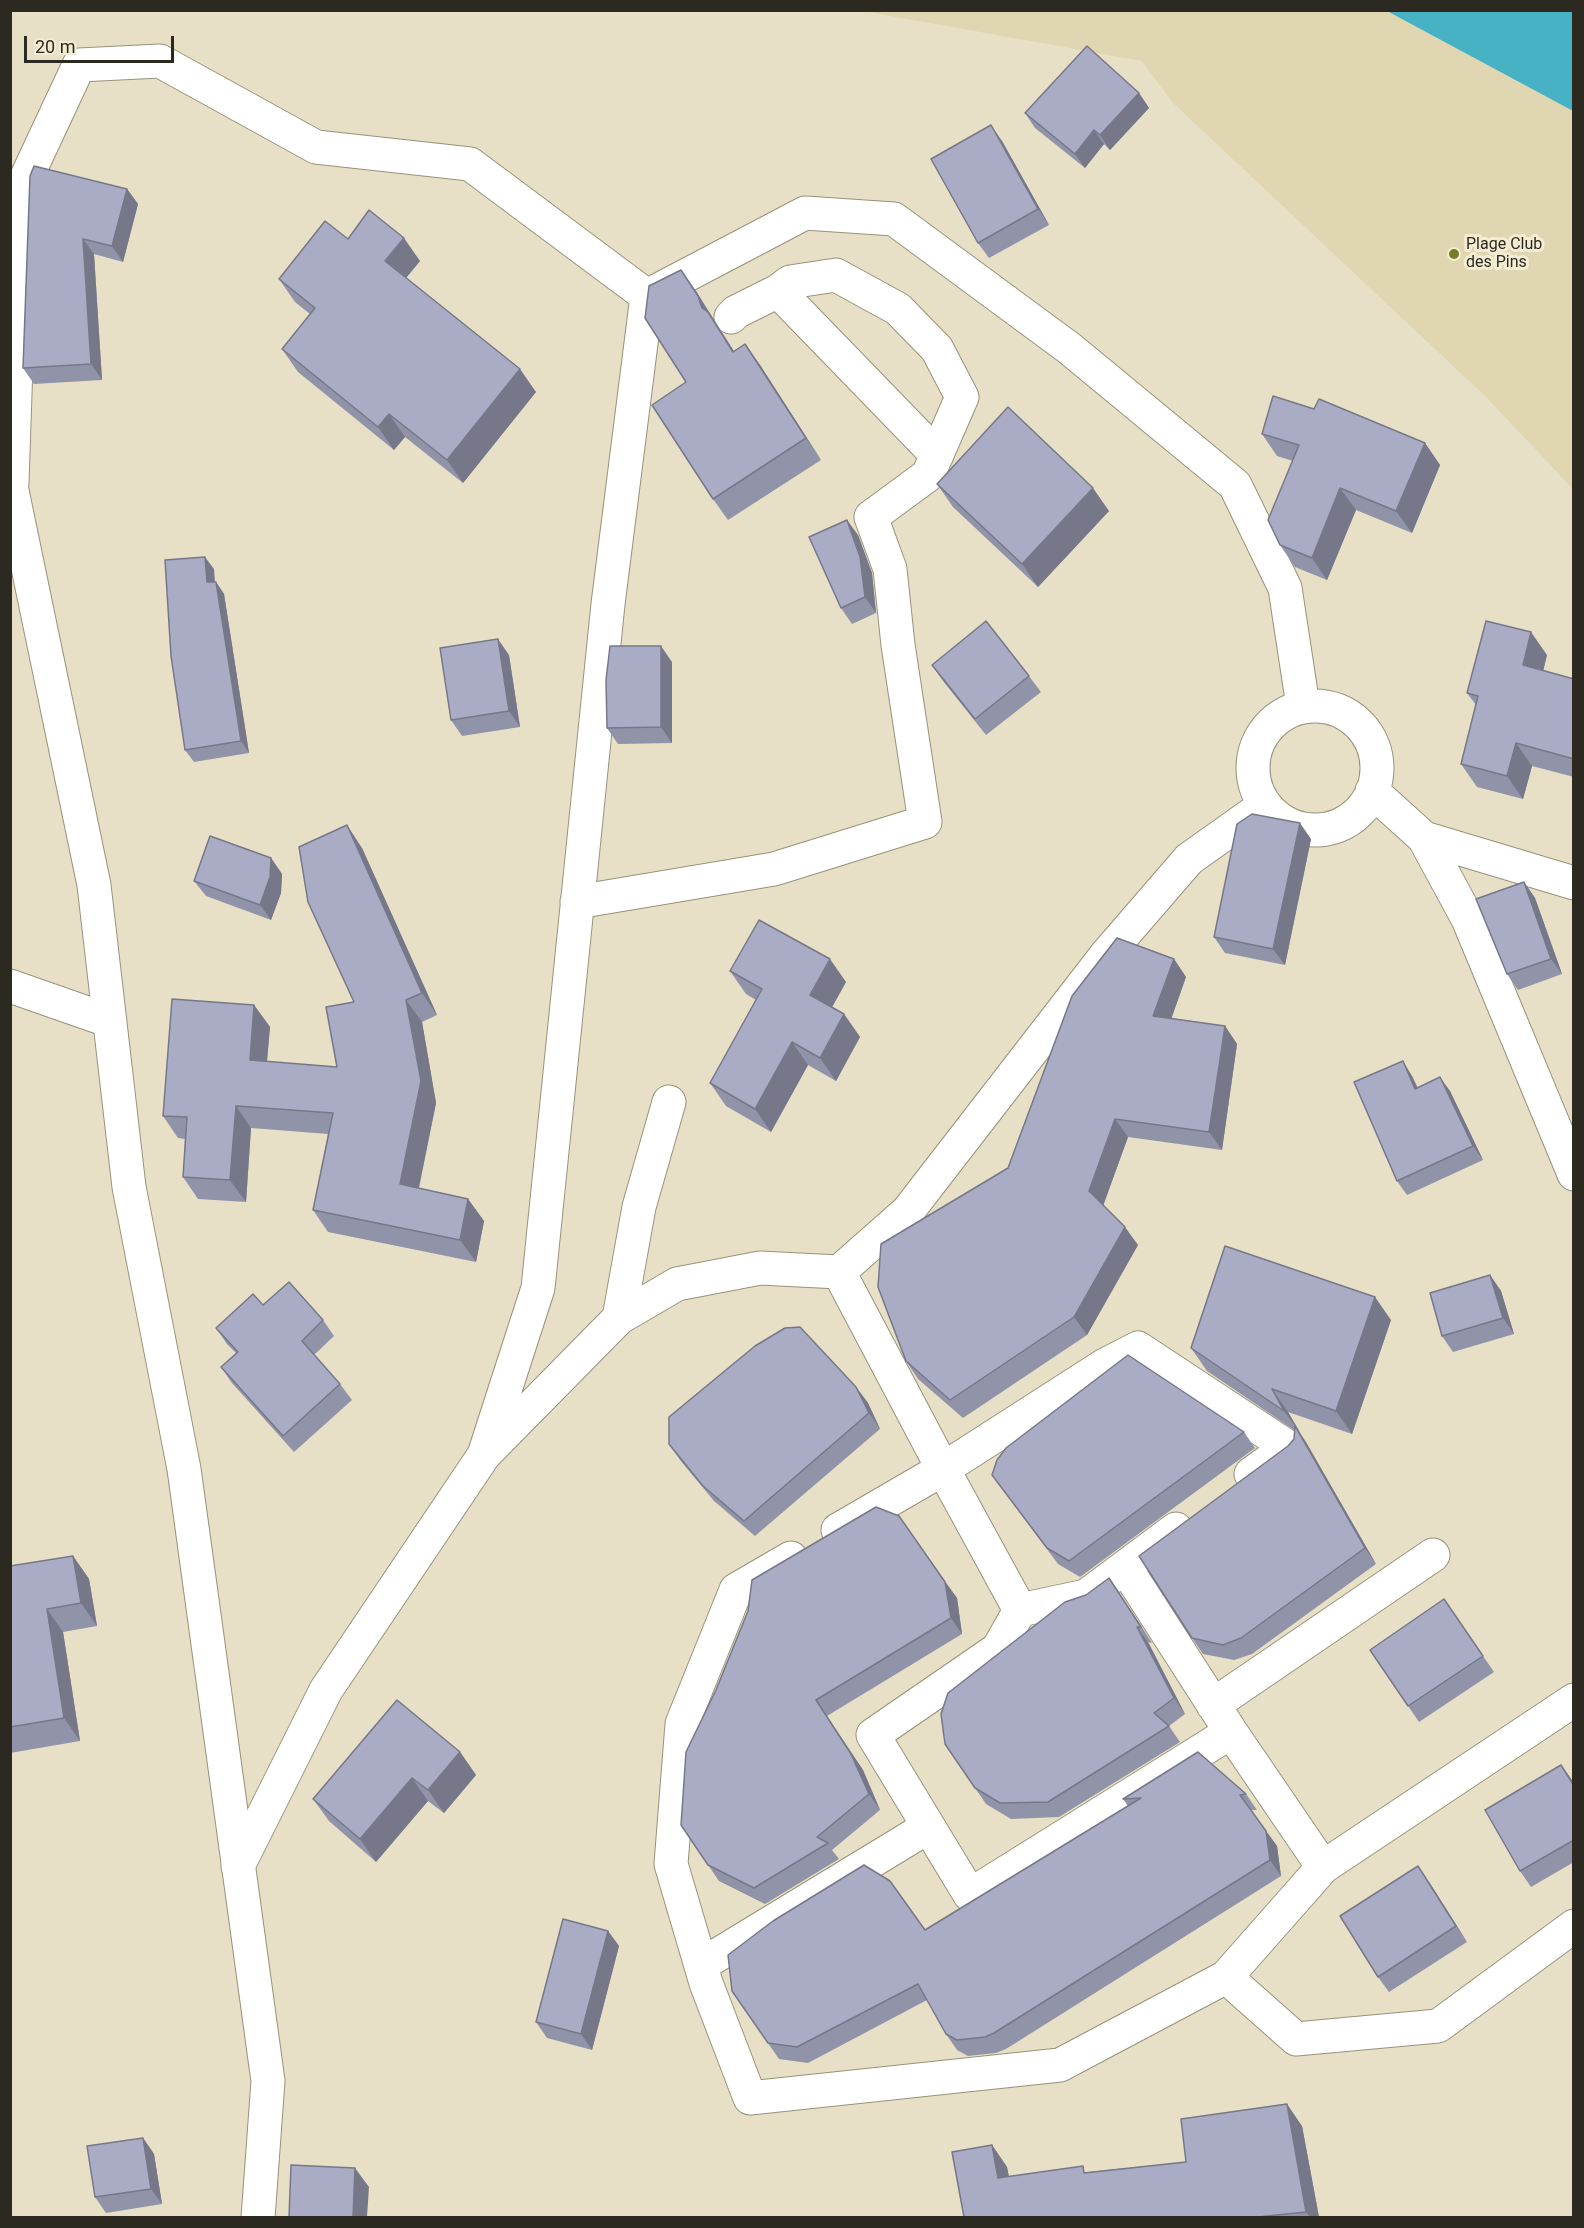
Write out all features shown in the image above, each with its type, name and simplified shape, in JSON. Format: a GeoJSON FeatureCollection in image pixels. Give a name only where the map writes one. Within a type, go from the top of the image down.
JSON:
{"type":"FeatureCollection","features":[{"type":"Feature","properties":{"kind":"street"},"geometry":{"type":"LineString","coordinates":[[258,2217],[268,2081],[184,1468],[129,1187],[93,885],[11,482],[22,187],[79,65],[160,61],[316,147],[470,164],[647,296]]}},
{"type":"Feature","properties":{"kind":"street"},"geometry":{"type":"LineString","coordinates":[[647,296],[805,213],[894,219],[1069,348],[1235,485],[1285,588],[1303,706]]}},
{"type":"Feature","properties":{"kind":"street"},"geometry":{"type":"LineString","coordinates":[[577,902],[774,869],[925,822],[898,645],[890,569],[871,517],[928,475],[962,398],[937,349],[898,309],[836,275],[790,282],[731,317]]}},
{"type":"Feature","properties":{"kind":"street"},"geometry":{"type":"LineString","coordinates":[[778,291],[937,455]]}},
{"type":"Feature","properties":{"kind":"street"},"geometry":{"type":"LineString","coordinates":[[484,1455],[538,1288],[608,604],[647,296]]}},
{"type":"Feature","properties":{"kind":"street"},"geometry":{"type":"LineString","coordinates":[[1303,706],[1325,706],[1346,714],[1363,729],[1373,748],[1377,770],[1371,791],[1360,810],[1343,823],[1322,830],[1300,828],[1290,824],[1281,820],[1265,805],[1256,787],[1252,766],[1257,745],[1268,727],[1284,713],[1303,706]]}},
{"type":"Feature","properties":{"kind":"street"},"geometry":{"type":"LineString","coordinates":[[1371,791],[1424,838],[1468,919],[1574,1174]]}},
{"type":"Feature","properties":{"kind":"street"},"geometry":{"type":"LineString","coordinates":[[238,1866],[326,1690],[484,1455],[619,1318],[677,1284],[760,1268],[839,1272],[908,1211],[1106,955],[1189,859],[1265,805]]}},
{"type":"Feature","properties":{"kind":"street"},"geometry":{"type":"LineString","coordinates":[[1424,838],[1574,883]]}},
{"type":"Feature","properties":{"kind":"street"},"geometry":{"type":"LineString","coordinates":[[10,986],[110,1021]]}},
{"type":"Feature","properties":{"kind":"street"},"geometry":{"type":"LineString","coordinates":[[619,1318],[639,1207],[669,1102]]}},
{"type":"Feature","properties":{"kind":"street"},"geometry":{"type":"LineString","coordinates":[[839,1272],[1020,1610]]}},
{"type":"Feature","properties":{"kind":"street"},"geometry":{"type":"LineString","coordinates":[[1230,1489],[1288,1447],[1138,1348],[1105,1365],[943,1469],[736,1590],[682,1724],[671,1864],[701,1965],[750,2098],[1060,2064],[1226,1977],[1323,1867],[1574,1700]]}},
{"type":"Feature","properties":{"kind":"street"},"geometry":{"type":"LineString","coordinates":[[1201,1510],[1086,1596],[1020,1610],[998,1649],[873,1735],[970,1895],[1231,1732]]}},
{"type":"Feature","properties":{"kind":"street"},"geometry":{"type":"LineString","coordinates":[[1213,1705],[1433,1555]]}},
{"type":"Feature","properties":{"kind":"street"},"geometry":{"type":"LineString","coordinates":[[1125,1567],[1213,1705],[1323,1867]]}},
{"type":"Feature","properties":{"kind":"street"},"geometry":{"type":"LineString","coordinates":[[701,1965],[928,1827]]}},
{"type":"Feature","properties":{"kind":"street"},"geometry":{"type":"LineString","coordinates":[[1226,1977],[1296,2039],[1438,2026],[1574,1926]]}},
{"type":"Feature","properties":{"kind":"sand","name":"Plage Club des Pins"},"geometry":{"type":"Polygon","coordinates":[[[863,11],[1387,11],[1573,111],[1573,489],[1486,397],[1172,102],[1142,61],[863,11]]]}},
{"type":"Feature","properties":{"kind":"water"},"geometry":{"type":"Polygon","coordinates":[[[1387,11],[1573,11],[1573,111],[1387,11]]]}},
{"type":"Feature","properties":{"kind":"building"},"geometry":{"type":"Polygon","coordinates":[[[1087,46],[1139,93],[1100,135],[1094,130],[1075,154],[1025,113],[1087,46]]]}},
{"type":"Feature","properties":{"kind":"building"},"geometry":{"type":"Polygon","coordinates":[[[991,125],[1038,209],[978,243],[931,159],[991,125]]]}},
{"type":"Feature","properties":{"kind":"building"},"geometry":{"type":"Polygon","coordinates":[[[34,166],[127,189],[112,246],[83,239],[91,364],[23,368],[30,176],[34,166]]]}},
{"type":"Feature","properties":{"kind":"building"},"geometry":{"type":"Polygon","coordinates":[[[369,210],[404,238],[385,261],[520,369],[447,460],[389,414],[378,427],[282,349],[315,308],[279,279],[325,221],[348,239],[369,210]]]}},
{"type":"Feature","properties":{"kind":"building"},"geometry":{"type":"Polygon","coordinates":[[[681,270],[698,296],[702,308],[708,312],[733,352],[745,344],[806,438],[713,499],[652,405],[686,382],[645,318],[649,286],[681,270]]]}},
{"type":"Feature","properties":{"kind":"building"},"geometry":{"type":"Polygon","coordinates":[[[1273,396],[1314,409],[1319,399],[1425,443],[1396,511],[1340,488],[1312,558],[1280,545],[1268,520],[1299,445],[1262,434],[1273,396]]]}},
{"type":"Feature","properties":{"kind":"building"},"geometry":{"type":"Polygon","coordinates":[[[1008,407],[1093,488],[1022,564],[937,484],[1008,407]]]}},
{"type":"Feature","properties":{"kind":"building"},"geometry":{"type":"Polygon","coordinates":[[[847,520],[860,557],[865,597],[841,608],[809,537],[847,520]]]}},
{"type":"Feature","properties":{"kind":"building"},"geometry":{"type":"Polygon","coordinates":[[[205,557],[207,582],[216,582],[241,741],[185,750],[171,656],[165,560],[205,557]]]}},
{"type":"Feature","properties":{"kind":"building"},"geometry":{"type":"Polygon","coordinates":[[[986,621],[1029,676],[975,719],[932,665],[986,621]]]}},
{"type":"Feature","properties":{"kind":"building"},"geometry":{"type":"Polygon","coordinates":[[[1486,621],[1531,632],[1523,665],[1574,679],[1574,759],[1516,743],[1507,776],[1461,764],[1478,696],[1467,693],[1486,621]]]}},
{"type":"Feature","properties":{"kind":"building"},"geometry":{"type":"Polygon","coordinates":[[[498,639],[509,711],[451,720],[440,648],[498,639]]]}},
{"type":"Feature","properties":{"kind":"building"},"geometry":{"type":"Polygon","coordinates":[[[610,646],[661,646],[661,727],[607,728],[606,680],[610,646]]]}},
{"type":"Feature","properties":{"kind":"building"},"geometry":{"type":"Polygon","coordinates":[[[1252,814],[1300,823],[1273,949],[1214,937],[1237,824],[1252,814]]]}},
{"type":"Feature","properties":{"kind":"building"},"geometry":{"type":"Polygon","coordinates":[[[347,825],[422,993],[406,1000],[421,1081],[400,1184],[468,1199],[460,1240],[313,1210],[333,1113],[236,1106],[230,1180],[183,1177],[187,1117],[163,1116],[172,999],[254,1005],[250,1060],[337,1067],[326,1007],[354,1002],[308,902],[299,847],[347,825]]]}},
{"type":"Feature","properties":{"kind":"building"},"geometry":{"type":"Polygon","coordinates":[[[210,836],[271,858],[270,877],[260,905],[194,881],[210,836]]]}},
{"type":"Feature","properties":{"kind":"building"},"geometry":{"type":"Polygon","coordinates":[[[1524,882],[1551,959],[1507,974],[1476,899],[1524,882]]]}},
{"type":"Feature","properties":{"kind":"building"},"geometry":{"type":"Polygon","coordinates":[[[759,920],[830,959],[810,995],[844,1014],[820,1058],[792,1042],[755,1109],[710,1083],[762,989],[730,971],[759,920]]]}},
{"type":"Feature","properties":{"kind":"building"},"geometry":{"type":"Polygon","coordinates":[[[1117,938],[1174,959],[1153,1016],[1225,1026],[1209,1132],[1115,1119],[1089,1191],[1125,1227],[1074,1317],[950,1400],[906,1361],[878,1287],[881,1244],[1008,1168],[1072,996],[1117,938]]]}},
{"type":"Feature","properties":{"kind":"building"},"geometry":{"type":"Polygon","coordinates":[[[1403,1061],[1415,1089],[1440,1077],[1473,1146],[1397,1181],[1354,1082],[1403,1061]]]}},
{"type":"Feature","properties":{"kind":"building"},"geometry":{"type":"Polygon","coordinates":[[[1225,1246],[1375,1297],[1336,1411],[1272,1389],[1284,1411],[1191,1348],[1225,1246]]]}},
{"type":"Feature","properties":{"kind":"building"},"geometry":{"type":"Polygon","coordinates":[[[1490,1275],[1503,1318],[1442,1336],[1430,1293],[1490,1275]]]}},
{"type":"Feature","properties":{"kind":"building"},"geometry":{"type":"Polygon","coordinates":[[[289,1282],[323,1320],[302,1341],[340,1384],[283,1436],[221,1367],[238,1352],[216,1328],[253,1294],[263,1305],[289,1282]]]}},
{"type":"Feature","properties":{"kind":"building"},"geometry":{"type":"Polygon","coordinates":[[[800,1327],[856,1387],[869,1413],[744,1521],[703,1486],[669,1444],[669,1417],[755,1346],[785,1328],[800,1327]]]}},
{"type":"Feature","properties":{"kind":"building"},"geometry":{"type":"Polygon","coordinates":[[[1128,1355],[1244,1432],[1069,1561],[1047,1548],[992,1475],[997,1460],[1006,1448],[1128,1355]]]}},
{"type":"Feature","properties":{"kind":"building"},"geometry":{"type":"Polygon","coordinates":[[[1295,1426],[1365,1548],[1241,1638],[1223,1645],[1192,1638],[1139,1556],[1288,1446],[1294,1439],[1295,1426]]]}},
{"type":"Feature","properties":{"kind":"building"},"geometry":{"type":"Polygon","coordinates":[[[876,1507],[899,1516],[945,1582],[951,1618],[816,1700],[851,1754],[869,1794],[817,1837],[828,1843],[754,1888],[708,1865],[681,1825],[686,1752],[716,1690],[748,1611],[752,1580],[876,1507]]]}},
{"type":"Feature","properties":{"kind":"building"},"geometry":{"type":"Polygon","coordinates":[[[73,1556],[81,1603],[47,1609],[64,1718],[10,1727],[10,1566],[73,1556]]]}},
{"type":"Feature","properties":{"kind":"building"},"geometry":{"type":"Polygon","coordinates":[[[1109,1578],[1141,1627],[1137,1627],[1174,1698],[1154,1713],[1169,1726],[1048,1802],[1000,1803],[975,1788],[945,1744],[941,1714],[948,1693],[1065,1602],[1086,1595],[1109,1578]]]}},
{"type":"Feature","properties":{"kind":"building"},"geometry":{"type":"Polygon","coordinates":[[[1444,1599],[1483,1656],[1408,1706],[1370,1650],[1444,1599]]]}},
{"type":"Feature","properties":{"kind":"building"},"geometry":{"type":"Polygon","coordinates":[[[397,1700],[460,1752],[428,1790],[412,1778],[360,1839],[313,1799],[397,1700]]]}},
{"type":"Feature","properties":{"kind":"building"},"geometry":{"type":"Polygon","coordinates":[[[1198,1752],[1246,1794],[1240,1795],[1266,1831],[1270,1860],[994,2033],[985,2037],[957,2040],[946,2034],[918,1984],[797,2047],[768,2043],[732,1991],[728,1955],[773,1921],[864,1865],[890,1881],[925,1930],[1141,1798],[1123,1799],[1198,1752]]]}},
{"type":"Feature","properties":{"kind":"building"},"geometry":{"type":"Polygon","coordinates":[[[1561,1765],[1574,1786],[1574,1840],[1520,1871],[1485,1810],[1561,1765]]]}},
{"type":"Feature","properties":{"kind":"building"},"geometry":{"type":"Polygon","coordinates":[[[1418,1866],[1456,1926],[1378,1977],[1340,1916],[1418,1866]]]}},
{"type":"Feature","properties":{"kind":"building"},"geometry":{"type":"Polygon","coordinates":[[[563,1919],[608,1931],[581,2034],[536,2022],[563,1919]]]}},
{"type":"Feature","properties":{"kind":"building"},"geometry":{"type":"Polygon","coordinates":[[[1287,2104],[1306,2212],[1257,2217],[964,2217],[952,2152],[992,2145],[998,2178],[1083,2166],[1084,2173],[1186,2162],[1181,2119],[1287,2104]]]}},
{"type":"Feature","properties":{"kind":"building"},"geometry":{"type":"Polygon","coordinates":[[[143,2138],[151,2189],[95,2197],[87,2146],[143,2138]]]}},
{"type":"Feature","properties":{"kind":"building"},"geometry":{"type":"Polygon","coordinates":[[[291,2165],[355,2168],[353,2217],[289,2217],[291,2165]]]}},
{"type":"Feature","properties":{"kind":"place","name":"Plage Club des Pins"},"geometry":{"type":"Point","coordinates":[1454,254]}}]}
